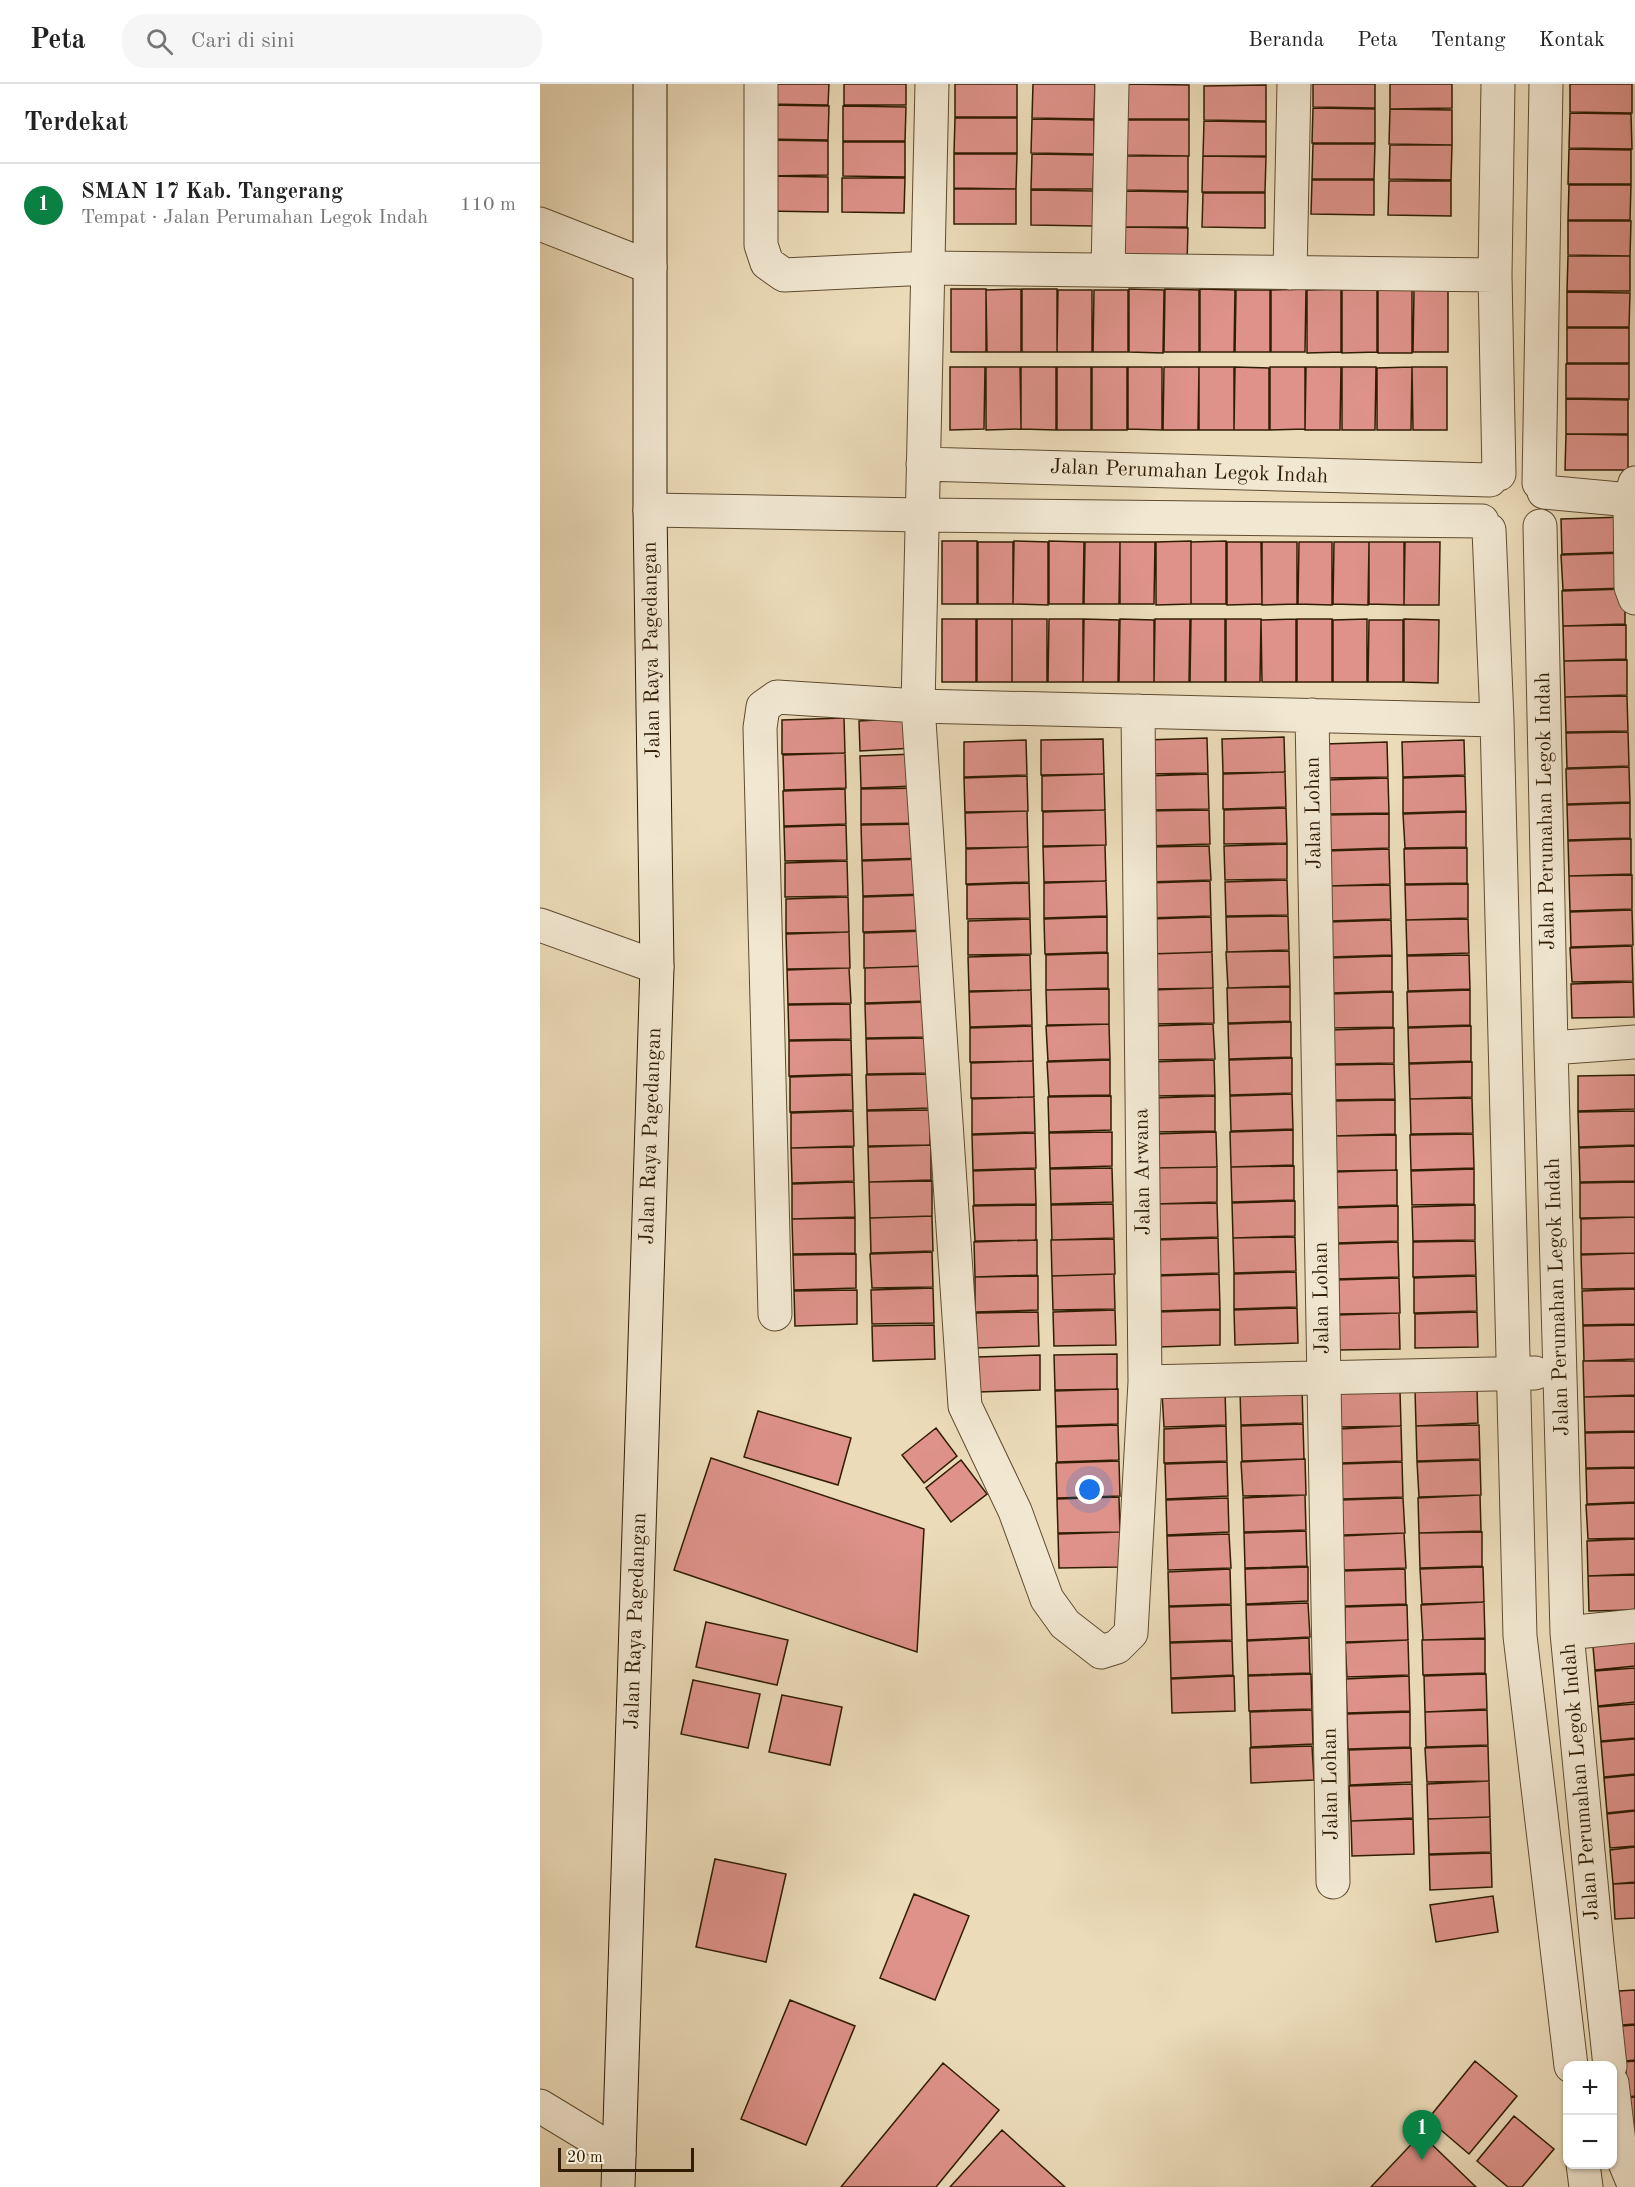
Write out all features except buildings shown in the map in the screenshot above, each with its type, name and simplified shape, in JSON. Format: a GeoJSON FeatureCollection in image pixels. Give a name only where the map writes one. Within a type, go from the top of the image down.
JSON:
{"type":"FeatureCollection","features":[{"type":"Feature","properties":{"kind":"street","name":"Jalan Raya Pagedangan"},"geometry":{"type":"LineString","coordinates":[[618,2187],[657,967],[650,510],[650,84]]}},
{"type":"Feature","properties":{"kind":"street"},"geometry":{"type":"LineString","coordinates":[[760,84],[761,245],[766,263],[784,275],[928,268],[1495,275]]}},
{"type":"Feature","properties":{"kind":"street"},"geometry":{"type":"LineString","coordinates":[[918,706],[932,84]]}},
{"type":"Feature","properties":{"kind":"street"},"geometry":{"type":"LineString","coordinates":[[1108,270],[1112,84]]}},
{"type":"Feature","properties":{"kind":"street"},"geometry":{"type":"LineString","coordinates":[[1290,273],[1294,84]]}},
{"type":"Feature","properties":{"kind":"street"},"geometry":{"type":"LineString","coordinates":[[1494,477],[1498,84]]}},
{"type":"Feature","properties":{"kind":"street"},"geometry":{"type":"LineString","coordinates":[[1546,84],[1542,488],[1547,504],[1540,526],[1532,534],[1522,539],[1499,536],[1486,526],[1479,510],[1483,489],[1494,477],[1510,471],[1530,476],[1542,488],[1633,491],[1631,587],[1635,598]]}},
{"type":"Feature","properties":{"kind":"street"},"geometry":{"type":"LineString","coordinates":[[540,224],[650,267]]}},
{"type":"Feature","properties":{"kind":"street","name":"Jalan Perumahan Legok Indah"},"geometry":{"type":"LineString","coordinates":[[923,464],[1494,477]]}},
{"type":"Feature","properties":{"kind":"street","name":"Jalan Perumahan Legok Indah"},"geometry":{"type":"LineString","coordinates":[[650,510],[1486,526],[1497,720],[1520,1636],[1570,2061]]}},
{"type":"Feature","properties":{"kind":"street","name":"Jalan Perumahan Legok Indah"},"geometry":{"type":"LineString","coordinates":[[1540,526],[1567,1633],[1610,2061]]}},
{"type":"Feature","properties":{"kind":"street"},"geometry":{"type":"LineString","coordinates":[[775,1314],[760,728],[763,707],[777,697],[918,706],[1497,720]]}},
{"type":"Feature","properties":{"kind":"street","name":"Jalan Arwana"},"geometry":{"type":"LineString","coordinates":[[918,706],[964,1406],[1015,1511],[1047,1599],[1065,1624],[1101,1652],[1117,1647],[1131,1633],[1145,1382],[1138,711]]}},
{"type":"Feature","properties":{"kind":"street","name":"Jalan Lohan"},"geometry":{"type":"LineString","coordinates":[[1312,715],[1333,1882]]}},
{"type":"Feature","properties":{"kind":"street"},"geometry":{"type":"LineString","coordinates":[[540,925],[657,967]]}},
{"type":"Feature","properties":{"kind":"street"},"geometry":{"type":"LineString","coordinates":[[1551,1048],[1635,1042]]}},
{"type":"Feature","properties":{"kind":"street"},"geometry":{"type":"LineString","coordinates":[[1145,1382],[1560,1373]]}},
{"type":"Feature","properties":{"kind":"street"},"geometry":{"type":"LineString","coordinates":[[1567,1633],[1635,1626]]}},
{"type":"Feature","properties":{"kind":"street"},"geometry":{"type":"LineString","coordinates":[[540,2106],[619,2154]]}},
{"type":"Feature","properties":{"kind":"street"},"geometry":{"type":"LineString","coordinates":[[1616,2115],[1620,2151],[1635,2187]]}},
{"type":"Feature","properties":{"kind":"street"},"geometry":{"type":"LineString","coordinates":[[1584,2169],[1586,2187]]}},
{"type":"Feature","properties":{"kind":"place","name":"SMAN 17 Kab. Tangerang"},"geometry":{"type":"Point","coordinates":[1422,2160]}}]}
